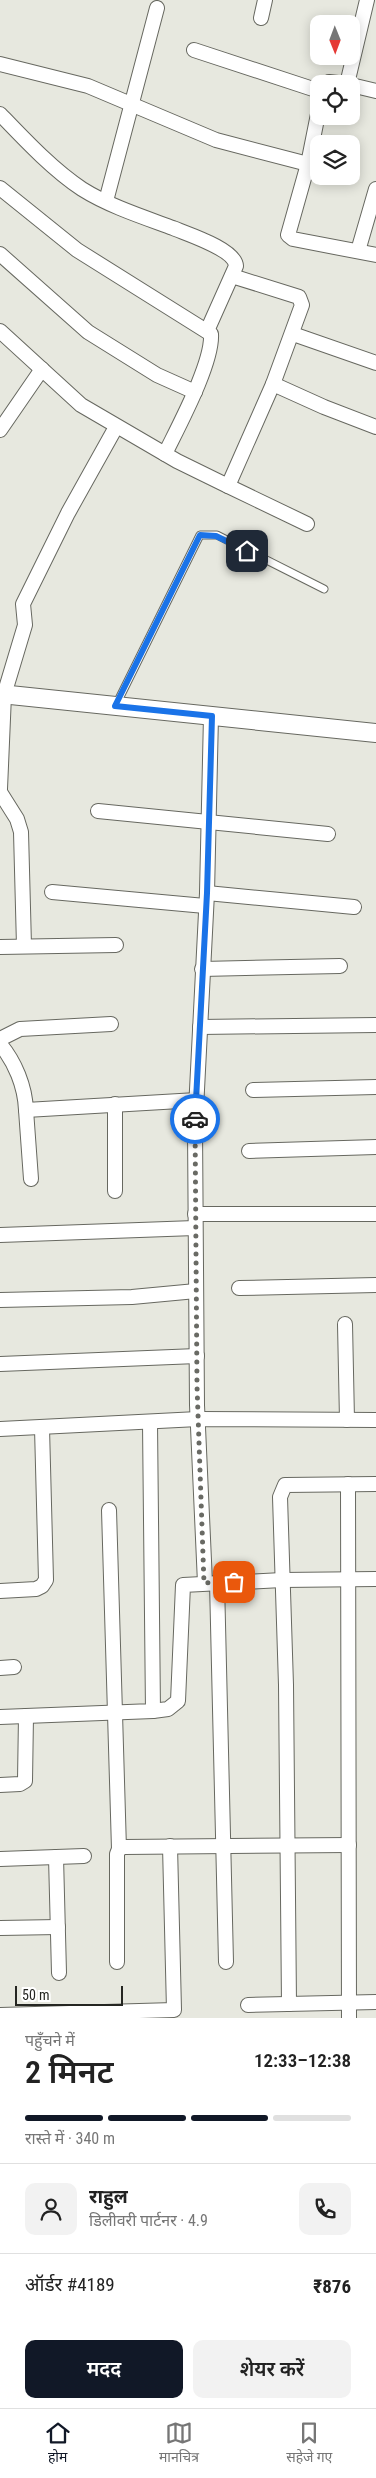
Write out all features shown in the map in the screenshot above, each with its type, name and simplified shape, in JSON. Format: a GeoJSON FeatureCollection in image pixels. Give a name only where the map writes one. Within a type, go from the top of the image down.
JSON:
{"type":"FeatureCollection","features":[{"type":"Feature","properties":{"kind":"street"},"geometry":{"type":"LineString","coordinates":[[261,18],[265,0]]}},
{"type":"Feature","properties":{"kind":"street"},"geometry":{"type":"LineString","coordinates":[[350,75],[369,6]]}},
{"type":"Feature","properties":{"kind":"street"},"geometry":{"type":"LineString","coordinates":[[106,201],[130,104],[157,8]]}},
{"type":"Feature","properties":{"kind":"street"},"geometry":{"type":"LineString","coordinates":[[194,50],[310,88]]}},
{"type":"Feature","properties":{"kind":"street"},"geometry":{"type":"LineString","coordinates":[[0,64],[88,86],[216,140],[308,164]]}},
{"type":"Feature","properties":{"kind":"street"},"geometry":{"type":"LineString","coordinates":[[360,87],[376,91]]}},
{"type":"Feature","properties":{"kind":"street"},"geometry":{"type":"LineString","coordinates":[[0,114],[69,180],[83,190],[226,251],[236,262],[232,276],[207,331]]}},
{"type":"Feature","properties":{"kind":"street"},"geometry":{"type":"LineString","coordinates":[[316,125],[308,164],[288,235],[293,240],[376,255]]}},
{"type":"Feature","properties":{"kind":"street"},"geometry":{"type":"LineString","coordinates":[[0,188],[76,250],[211,334],[211,345],[195,392],[165,454]]}},
{"type":"Feature","properties":{"kind":"street"},"geometry":{"type":"LineString","coordinates":[[358,251],[376,189]]}},
{"type":"Feature","properties":{"kind":"street"},"geometry":{"type":"LineString","coordinates":[[0,254],[88,332],[157,375],[195,392]]}},
{"type":"Feature","properties":{"kind":"street"},"geometry":{"type":"LineString","coordinates":[[228,486],[273,384],[293,334],[302,305],[299,297],[232,276]]}},
{"type":"Feature","properties":{"kind":"street"},"geometry":{"type":"LineString","coordinates":[[0,331],[81,405],[165,454],[307,524]]}},
{"type":"Feature","properties":{"kind":"street"},"geometry":{"type":"LineString","coordinates":[[293,334],[376,363]]}},
{"type":"Feature","properties":{"kind":"street"},"geometry":{"type":"LineString","coordinates":[[0,430],[42,369]]}},
{"type":"Feature","properties":{"kind":"street"},"geometry":{"type":"LineString","coordinates":[[273,384],[324,407],[376,427]]}},
{"type":"Feature","properties":{"kind":"street"},"geometry":{"type":"LineString","coordinates":[[24,946],[21,832],[18,819],[0,791],[2,695],[24,625],[23,604],[68,513],[116,427]]}},
{"type":"Feature","properties":{"kind":"street"},"geometry":{"type":"LineString","coordinates":[[2,695],[376,733]]}},
{"type":"Feature","properties":{"kind":"street"},"geometry":{"type":"LineString","coordinates":[[212,716],[206,899],[196,1100],[195,1228],[198,1419],[211,1583],[224,1846],[226,1962]]}},
{"type":"Feature","properties":{"kind":"street"},"geometry":{"type":"LineString","coordinates":[[98,811],[328,834]]}},
{"type":"Feature","properties":{"kind":"street"},"geometry":{"type":"LineString","coordinates":[[52,892],[354,907]]}},
{"type":"Feature","properties":{"kind":"street"},"geometry":{"type":"LineString","coordinates":[[0,947],[116,945]]}},
{"type":"Feature","properties":{"kind":"street"},"geometry":{"type":"LineString","coordinates":[[202,968],[340,966]]}},
{"type":"Feature","properties":{"kind":"street"},"geometry":{"type":"LineString","coordinates":[[0,1039],[20,1029],[111,1024]]}},
{"type":"Feature","properties":{"kind":"street"},"geometry":{"type":"LineString","coordinates":[[200,1027],[376,1024]]}},
{"type":"Feature","properties":{"kind":"street"},"geometry":{"type":"LineString","coordinates":[[0,1044],[7,1052],[22,1083],[31,1179]]}},
{"type":"Feature","properties":{"kind":"street"},"geometry":{"type":"LineString","coordinates":[[253,1090],[376,1087]]}},
{"type":"Feature","properties":{"kind":"street"},"geometry":{"type":"LineString","coordinates":[[26,1110],[196,1100]]}},
{"type":"Feature","properties":{"kind":"street"},"geometry":{"type":"LineString","coordinates":[[115,1104],[115,1191]]}},
{"type":"Feature","properties":{"kind":"street"},"geometry":{"type":"LineString","coordinates":[[249,1151],[376,1147]]}},
{"type":"Feature","properties":{"kind":"street"},"geometry":{"type":"LineString","coordinates":[[195,1214],[376,1214]]}},
{"type":"Feature","properties":{"kind":"street"},"geometry":{"type":"LineString","coordinates":[[0,1235],[195,1228]]}},
{"type":"Feature","properties":{"kind":"street"},"geometry":{"type":"LineString","coordinates":[[239,1288],[376,1285]]}},
{"type":"Feature","properties":{"kind":"street"},"geometry":{"type":"LineString","coordinates":[[0,1300],[132,1297],[196,1291]]}},
{"type":"Feature","properties":{"kind":"street"},"geometry":{"type":"LineString","coordinates":[[345,1324],[347,1420]]}},
{"type":"Feature","properties":{"kind":"street"},"geometry":{"type":"LineString","coordinates":[[0,1364],[197,1356]]}},
{"type":"Feature","properties":{"kind":"street"},"geometry":{"type":"LineString","coordinates":[[0,1429],[150,1423],[198,1419],[376,1420]]}},
{"type":"Feature","properties":{"kind":"street"},"geometry":{"type":"LineString","coordinates":[[150,1423],[152,1711]]}},
{"type":"Feature","properties":{"kind":"street"},"geometry":{"type":"LineString","coordinates":[[0,1591],[36,1589],[42,1586],[46,1580],[42,1428]]}},
{"type":"Feature","properties":{"kind":"street"},"geometry":{"type":"LineString","coordinates":[[348,1484],[349,2018]]}},
{"type":"Feature","properties":{"kind":"street"},"geometry":{"type":"LineString","coordinates":[[289,2004],[286,1685],[280,1497],[283,1487],[290,1485],[376,1484]]}},
{"type":"Feature","properties":{"kind":"street"},"geometry":{"type":"LineString","coordinates":[[108,1510],[113,1713],[119,1849],[117,1854],[117,1962]]}},
{"type":"Feature","properties":{"kind":"street"},"geometry":{"type":"LineString","coordinates":[[0,1717],[152,1711],[168,1709],[178,1702],[182,1590],[186,1584],[376,1579]]}},
{"type":"Feature","properties":{"kind":"street"},"geometry":{"type":"LineString","coordinates":[[0,1785],[20,1784],[25,1781],[26,1716]]}},
{"type":"Feature","properties":{"kind":"street"},"geometry":{"type":"LineString","coordinates":[[119,1849],[124,1847],[170,1846],[349,1845]]}},
{"type":"Feature","properties":{"kind":"street"},"geometry":{"type":"LineString","coordinates":[[0,2015],[174,2010],[170,1846]]}},
{"type":"Feature","properties":{"kind":"street"},"geometry":{"type":"LineString","coordinates":[[0,1859],[84,1856]]}},
{"type":"Feature","properties":{"kind":"street"},"geometry":{"type":"LineString","coordinates":[[56,1857],[59,1973]]}},
{"type":"Feature","properties":{"kind":"street"},"geometry":{"type":"LineString","coordinates":[[0,1928],[58,1927]]}},
{"type":"Feature","properties":{"kind":"street"},"geometry":{"type":"LineString","coordinates":[[248,2005],[376,2002]]}},
{"type":"Feature","properties":{"kind":"lane"},"geometry":{"type":"LineString","coordinates":[[115,706],[200,535],[216,536],[324,589]]}},
{"type":"Feature","properties":{"kind":"way so far"},"geometry":{"type":"LineString","coordinates":[[195,1119],[197,1386],[204,1583],[234,1582]]}},
{"type":"Feature","properties":{"kind":"route"},"geometry":{"type":"LineString","coordinates":[[195,1119],[207,893],[212,716],[115,706],[200,535],[204,533],[216,536],[247,551]]}}]}
